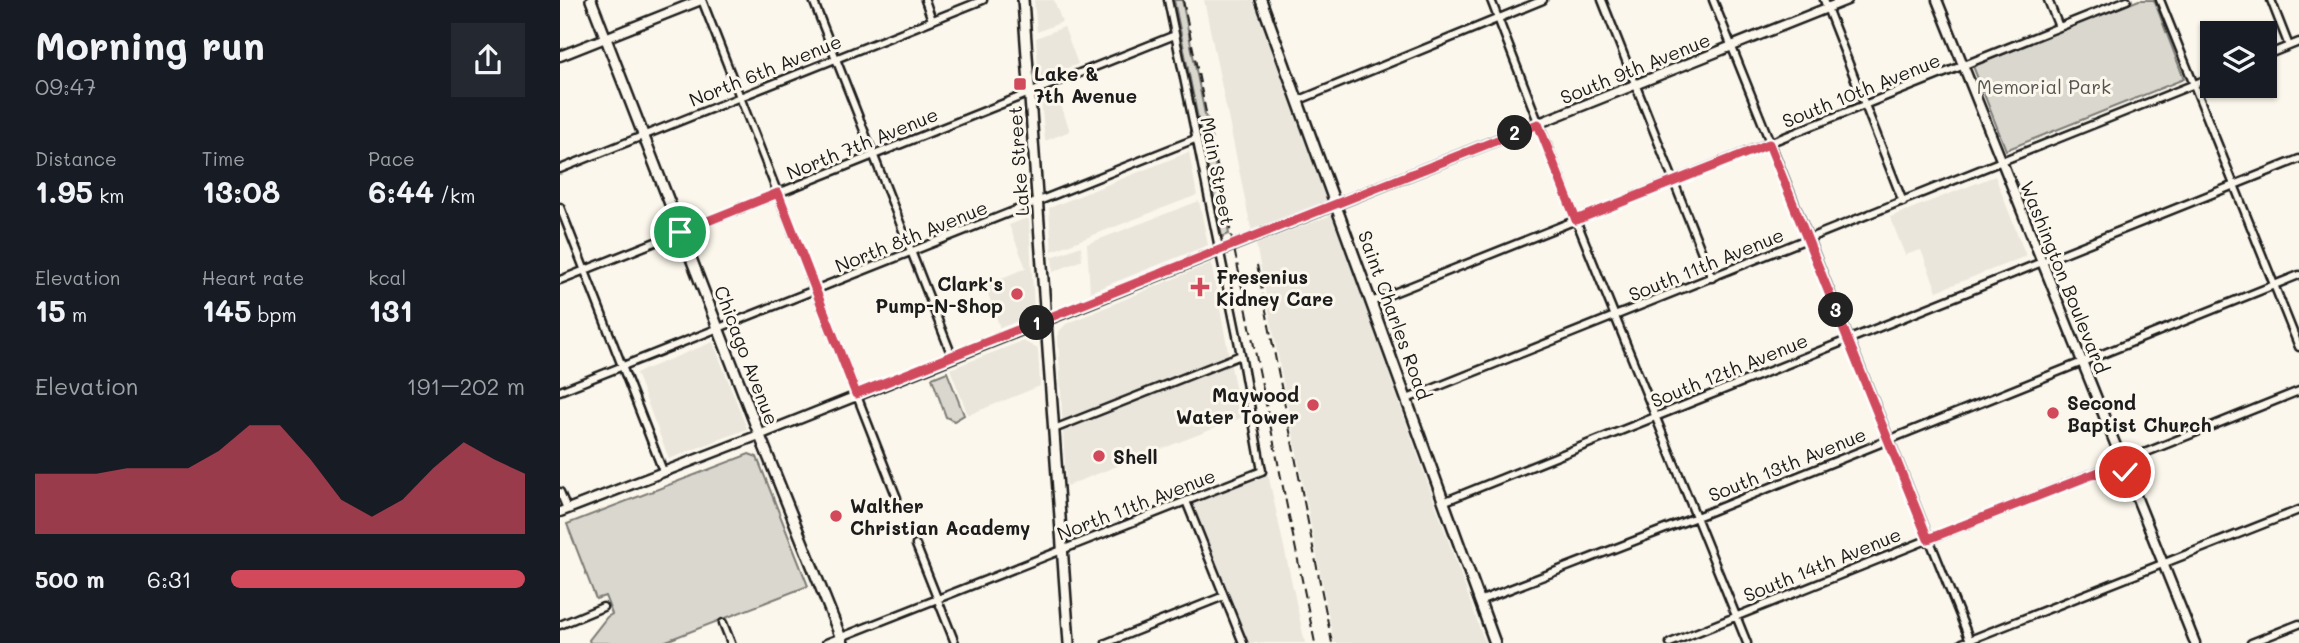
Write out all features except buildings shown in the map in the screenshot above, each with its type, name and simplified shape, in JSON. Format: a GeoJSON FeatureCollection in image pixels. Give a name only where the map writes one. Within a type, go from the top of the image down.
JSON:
{"type":"FeatureCollection","features":[{"type":"Feature","properties":{"kind":"main road","name":"Chicago Avenue"},"geometry":{"type":"LineString","coordinates":[[591,0],[759,435],[842,640]]}},
{"type":"Feature","properties":{"kind":"main road","name":"Lake Street"},"geometry":{"type":"LineString","coordinates":[[1023,0],[1069,643]]}},
{"type":"Feature","properties":{"kind":"main road","name":"Saint Charles Road"},"geometry":{"type":"LineString","coordinates":[[1261,0],[1495,643]]}},
{"type":"Feature","properties":{"kind":"street"},"geometry":{"type":"LineString","coordinates":[[560,56],[702,0],[897,498]]}},
{"type":"Feature","properties":{"kind":"street"},"geometry":{"type":"LineString","coordinates":[[813,0],[952,356]]}},
{"type":"Feature","properties":{"kind":"street"},"geometry":{"type":"LineString","coordinates":[[925,0],[932,20]]}},
{"type":"Feature","properties":{"kind":"street","name":"North 6th Avenue"},"geometry":{"type":"LineString","coordinates":[[560,169],[983,0]]}},
{"type":"Feature","properties":{"kind":"street","name":"Main Street"},"geometry":{"type":"LineString","coordinates":[[1168,0],[1241,355],[1262,471]]}},
{"type":"Feature","properties":{"kind":"street"},"geometry":{"type":"LineString","coordinates":[[1490,0],[1746,643]]}},
{"type":"Feature","properties":{"kind":"street"},"geometry":{"type":"LineString","coordinates":[[1297,101],[1543,0]]}},
{"type":"Feature","properties":{"kind":"street"},"geometry":{"type":"LineString","coordinates":[[1602,0],[1712,278]]}},
{"type":"Feature","properties":{"kind":"street"},"geometry":{"type":"LineString","coordinates":[[1713,0],[1967,642],[2299,510]]}},
{"type":"Feature","properties":{"kind":"street","name":"South 9th Avenue"},"geometry":{"type":"LineString","coordinates":[[563,510],[759,435],[856,394],[1538,124],[1731,46],[1826,4],[1847,0]]}},
{"type":"Feature","properties":{"kind":"street","name":"Washington Boulevard"},"geometry":{"type":"LineString","coordinates":[[1937,0],[2195,643]]}},
{"type":"Feature","properties":{"kind":"street"},"geometry":{"type":"LineString","coordinates":[[2048,0],[2059,27]]}},
{"type":"Feature","properties":{"kind":"street","name":"South 10th Avenue"},"geometry":{"type":"LineString","coordinates":[[1371,302],[2127,0]]}},
{"type":"Feature","properties":{"kind":"street"},"geometry":{"type":"LineString","coordinates":[[2160,0],[2299,347]]}},
{"type":"Feature","properties":{"kind":"street"},"geometry":{"type":"LineString","coordinates":[[2271,0],[2289,46]]}},
{"type":"Feature","properties":{"kind":"street"},"geometry":{"type":"LineString","coordinates":[[1826,4],[1903,202]]}},
{"type":"Feature","properties":{"kind":"street","name":"North 7th Avenue"},"geometry":{"type":"LineString","coordinates":[[560,280],[1175,36]]}},
{"type":"Feature","properties":{"kind":"street"},"geometry":{"type":"LineString","coordinates":[[2277,51],[2299,42]]}},
{"type":"Feature","properties":{"kind":"street","name":"South 11th Avenue"},"geometry":{"type":"LineString","coordinates":[[1406,399],[2200,82]]}},
{"type":"Feature","properties":{"kind":"street","name":"North 8th Avenue"},"geometry":{"type":"LineString","coordinates":[[560,391],[1195,138]]}},
{"type":"Feature","properties":{"kind":"street","name":"South 12th Avenue"},"geometry":{"type":"LineString","coordinates":[[1443,502],[2299,159]]}},
{"type":"Feature","properties":{"kind":"street"},"geometry":{"type":"LineString","coordinates":[[560,207],[663,471]]}},
{"type":"Feature","properties":{"kind":"street","name":"South 13th Avenue"},"geometry":{"type":"LineString","coordinates":[[1479,601],[1696,517],[2299,275]]}},
{"type":"Feature","properties":{"kind":"street"},"geometry":{"type":"LineString","coordinates":[[1054,429],[1241,355]]}},
{"type":"Feature","properties":{"kind":"street","name":"South 14th Avenue"},"geometry":{"type":"LineString","coordinates":[[1670,643],[2299,391]]}},
{"type":"Feature","properties":{"kind":"street","name":"North 11th Avenue"},"geometry":{"type":"LineString","coordinates":[[826,643],[842,640],[937,599],[1262,471]]}},
{"type":"Feature","properties":{"kind":"street"},"geometry":{"type":"LineString","coordinates":[[560,492],[563,510]]}},
{"type":"Feature","properties":{"kind":"street"},"geometry":{"type":"LineString","coordinates":[[1186,501],[1243,643]]}},
{"type":"Feature","properties":{"kind":"street"},"geometry":{"type":"LineString","coordinates":[[916,545],[955,643]]}},
{"type":"Feature","properties":{"kind":"street"},"geometry":{"type":"LineString","coordinates":[[1106,643],[1224,596]]}},
{"type":"Feature","properties":{"kind":"street"},"geometry":{"type":"LineString","coordinates":[[560,625],[603,607]]}},
{"type":"Feature","properties":{"kind":"street"},"geometry":{"type":"LineString","coordinates":[[723,624],[731,643]]}},
{"type":"Feature","properties":{"kind":"street"},"geometry":{"type":"LineString","coordinates":[[2251,643],[2299,624]]}},
{"type":"Feature","properties":{"kind":"shaded area"},"geometry":{"type":"Polygon","coordinates":[[[1034,0],[1054,0],[1062,22],[1037,32],[1034,0]]]}},
{"type":"Feature","properties":{"kind":"shaded area"},"geometry":{"type":"Polygon","coordinates":[[[1204,0],[1253,0],[1327,202],[1252,233],[1204,0]]]}},
{"type":"Feature","properties":{"kind":"shaded area"},"geometry":{"type":"Polygon","coordinates":[[[1064,27],[1078,64],[1039,79],[1036,38],[1064,27]]]}},
{"type":"Feature","properties":{"kind":"shaded area"},"geometry":{"type":"Polygon","coordinates":[[[1057,94],[1070,131],[1045,141],[1041,100],[1057,94]]]}},
{"type":"Feature","properties":{"kind":"shaded area"},"geometry":{"type":"Polygon","coordinates":[[[1189,152],[1197,195],[1052,251],[1049,208],[1189,152]]]}},
{"type":"Feature","properties":{"kind":"shaded area"},"geometry":{"type":"Polygon","coordinates":[[[1995,176],[2026,256],[1937,291],[1921,250],[1905,255],[1890,217],[1995,176]]]}},
{"type":"Feature","properties":{"kind":"shaded area"},"geometry":{"type":"Polygon","coordinates":[[[1199,201],[1208,245],[1090,292],[1087,244],[1199,201]]]}},
{"type":"Feature","properties":{"kind":"shaded area"},"geometry":{"type":"Polygon","coordinates":[[[1332,215],[1485,643],[1334,643],[1256,244],[1332,215]]]}},
{"type":"Feature","properties":{"kind":"shaded area"},"geometry":{"type":"Polygon","coordinates":[[[1027,218],[1034,310],[1028,317],[1000,328],[985,285],[1026,268],[1009,225],[1027,218]]]}},
{"type":"Feature","properties":{"kind":"shaded area"},"geometry":{"type":"Polygon","coordinates":[[[1081,246],[1082,260],[1053,272],[1052,257],[1081,246]]]}},
{"type":"Feature","properties":{"kind":"shaded area"},"geometry":{"type":"Polygon","coordinates":[[[1211,263],[1241,418],[1066,486],[1058,337],[1060,330],[1066,324],[1211,263]]]}},
{"type":"Feature","properties":{"kind":"shaded area"},"geometry":{"type":"Polygon","coordinates":[[[1023,341],[1038,349],[1040,386],[968,415],[950,369],[1023,341]]]}},
{"type":"Feature","properties":{"kind":"shaded area"},"geometry":{"type":"Polygon","coordinates":[[[713,342],[747,429],[669,459],[636,373],[713,342]]]}},
{"type":"Feature","properties":{"kind":"shaded area"},"geometry":{"type":"Polygon","coordinates":[[[1268,474],[1305,643],[1246,643],[1190,504],[1268,474]]]}},
{"type":"Feature","properties":{"kind":"green space"},"geometry":{"type":"Polygon","coordinates":[[[1174,0],[1182,0],[1229,234],[1222,237],[1174,0]]]}},
{"type":"Feature","properties":{"kind":"green space","name":"Memorial Park"},"geometry":{"type":"Polygon","coordinates":[[[2139,0],[2154,0],[2184,79],[2006,150],[1973,66],[2139,0]]]}},
{"type":"Feature","properties":{"kind":"green space"},"geometry":{"type":"Polygon","coordinates":[[[947,372],[964,415],[954,421],[946,417],[932,378],[947,372]]]}},
{"type":"Feature","properties":{"kind":"green space"},"geometry":{"type":"Polygon","coordinates":[[[749,454],[757,457],[808,586],[661,643],[590,643],[589,640],[612,614],[605,596],[596,599],[567,524],[749,454]]]}},
{"type":"Feature","properties":{"kind":"railway"},"geometry":{"type":"LineString","coordinates":[[1183,0],[1315,643]]}},
{"type":"Feature","properties":{"kind":"railway"},"geometry":{"type":"LineString","coordinates":[[1257,265],[1332,643]]}},
{"type":"Feature","properties":{"kind":"place","name":"Lake & 7th Avenue"},"geometry":{"type":"Point","coordinates":[1020,84]}},
{"type":"Feature","properties":{"kind":"place","name":"Fresenius Kidney Care"},"geometry":{"type":"Point","coordinates":[1200,287]}},
{"type":"Feature","properties":{"kind":"place","name":"Clark's Pump-N-Shop"},"geometry":{"type":"Point","coordinates":[1017,294]}},
{"type":"Feature","properties":{"kind":"place","name":"Maywood Water Tower"},"geometry":{"type":"Point","coordinates":[1313,405]}},
{"type":"Feature","properties":{"kind":"place","name":"Second Baptist Church"},"geometry":{"type":"Point","coordinates":[2053,413]}},
{"type":"Feature","properties":{"kind":"place","name":"Shell"},"geometry":{"type":"Point","coordinates":[1099,456]}},
{"type":"Feature","properties":{"kind":"place","name":"Walther Christian Academy"},"geometry":{"type":"Point","coordinates":[836,516]}},
{"type":"Feature","properties":{"kind":"route"},"geometry":{"type":"LineString","coordinates":[[680,232],[778,193],[856,394],[1538,124],[1576,220],[1769,144],[1928,539],[2122,463],[2125,472]]}}]}
